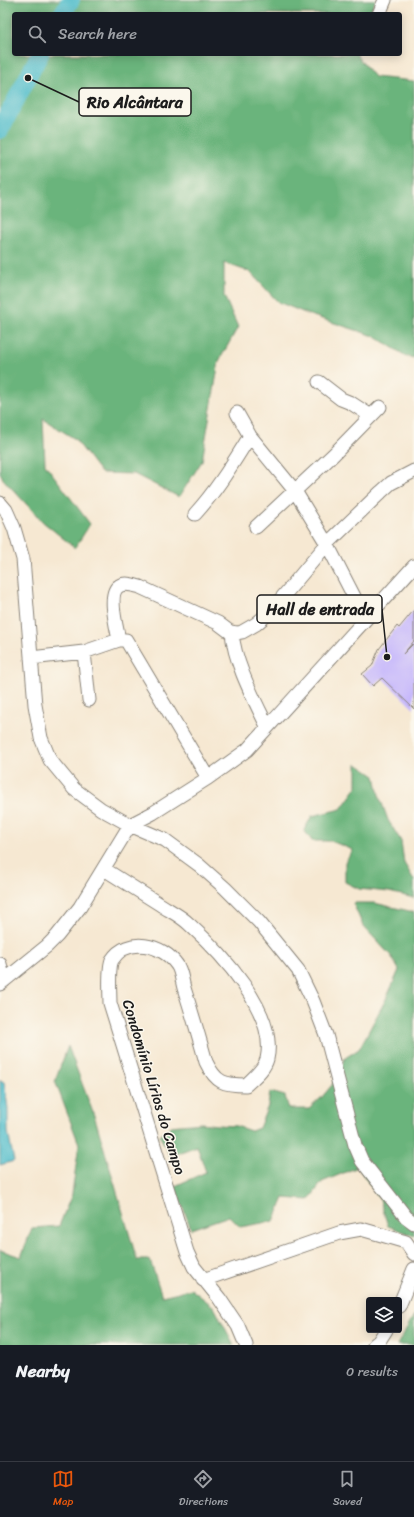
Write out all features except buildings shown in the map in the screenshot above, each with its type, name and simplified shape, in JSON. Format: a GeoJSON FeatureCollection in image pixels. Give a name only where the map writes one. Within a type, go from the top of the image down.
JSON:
{"type":"FeatureCollection","features":[{"type":"Feature","properties":{"kind":"street"},"geometry":{"type":"LineString","coordinates":[[380,12],[384,0]]}},
{"type":"Feature","properties":{"kind":"street"},"geometry":{"type":"LineString","coordinates":[[256,527],[295,491],[375,412],[341,399],[319,382]]}},
{"type":"Feature","properties":{"kind":"street"},"geometry":{"type":"LineString","coordinates":[[237,413],[250,436],[295,491],[326,544],[365,618]]}},
{"type":"Feature","properties":{"kind":"street"},"geometry":{"type":"LineString","coordinates":[[195,514],[209,498],[250,436]]}},
{"type":"Feature","properties":{"kind":"street"},"geometry":{"type":"LineString","coordinates":[[119,640],[114,618],[113,596],[116,588],[120,585],[130,584],[140,587],[218,623],[232,632],[242,632],[256,624],[270,612],[326,544],[391,483],[414,471]]}},
{"type":"Feature","properties":{"kind":"street"},"geometry":{"type":"LineString","coordinates":[[0,503],[6,510],[14,528],[23,559],[35,705],[41,738],[50,760],[74,789],[101,809],[130,825],[165,840],[199,864],[258,922],[298,970],[313,1001],[326,1035],[355,1145],[362,1161],[406,1217],[414,1222]]}},
{"type":"Feature","properties":{"kind":"street"},"geometry":{"type":"LineString","coordinates":[[0,516],[14,528]]}},
{"type":"Feature","properties":{"kind":"street"},"geometry":{"type":"LineString","coordinates":[[2,982],[47,946],[57,936],[80,907],[130,825],[153,814],[247,750],[365,618],[414,566]]}},
{"type":"Feature","properties":{"kind":"street"},"geometry":{"type":"LineString","coordinates":[[232,632],[233,645],[267,726]]}},
{"type":"Feature","properties":{"kind":"street"},"geometry":{"type":"LineString","coordinates":[[31,658],[84,652],[119,640],[126,640],[208,778]]}},
{"type":"Feature","properties":{"kind":"street"},"geometry":{"type":"LineString","coordinates":[[84,652],[89,700]]}},
{"type":"Feature","properties":{"kind":"street","name":"Condomínio Lírios do Campo"},"geometry":{"type":"LineString","coordinates":[[104,869],[188,923],[232,968],[251,996],[264,1022],[268,1042],[267,1059],[260,1072],[246,1085],[228,1085],[212,1075],[206,1062],[178,965],[165,953],[152,946],[139,944],[121,950],[112,961],[110,1003],[187,1252],[194,1267],[219,1298],[238,1326],[246,1345]]}},
{"type":"Feature","properties":{"kind":"street"},"geometry":{"type":"LineString","coordinates":[[0,964],[2,982]]}},
{"type":"Feature","properties":{"kind":"street"},"geometry":{"type":"LineString","coordinates":[[203,1280],[350,1230],[361,1229],[406,1242],[414,1254]]}},
{"type":"Feature","properties":{"kind":"street"},"geometry":{"type":"LineString","coordinates":[[402,1299],[414,1269]]}},
{"type":"Feature","properties":{"kind":"street"},"geometry":{"type":"LineString","coordinates":[[374,1345],[379,1341],[384,1333]]}},
{"type":"Feature","properties":{"kind":"green space"},"geometry":{"type":"Polygon","coordinates":[[[0,0],[376,0],[370,12],[12,12],[12,56],[357,56],[374,77],[414,81],[414,358],[406,356],[374,336],[310,315],[278,302],[250,272],[224,263],[224,296],[238,327],[219,361],[202,461],[179,497],[134,474],[101,473],[75,439],[43,419],[45,464],[90,524],[75,548],[43,522],[3,479],[0,472],[0,0]]]}},
{"type":"Feature","properties":{"kind":"green space"},"geometry":{"type":"Polygon","coordinates":[[[357,764],[375,776],[379,795],[388,820],[401,841],[404,863],[414,880],[414,898],[389,892],[359,889],[345,882],[345,862],[353,850],[331,841],[312,841],[304,830],[312,816],[341,809],[357,787],[357,764]]]}},
{"type":"Feature","properties":{"kind":"green space"},"geometry":{"type":"Polygon","coordinates":[[[353,903],[374,903],[414,912],[414,1236],[388,1226],[380,1200],[358,1167],[322,1182],[309,1200],[284,1198],[274,1221],[240,1227],[229,1216],[191,1229],[175,1186],[206,1172],[197,1146],[170,1156],[160,1136],[170,1126],[201,1123],[236,1126],[251,1131],[259,1128],[268,1106],[270,1092],[285,1096],[289,1109],[309,1109],[332,1085],[345,1058],[359,1049],[386,999],[399,970],[391,956],[363,926],[353,903]]]}},
{"type":"Feature","properties":{"kind":"green space"},"geometry":{"type":"Polygon","coordinates":[[[68,1046],[95,1118],[137,1260],[150,1260],[162,1296],[191,1289],[214,1307],[234,1345],[0,1345],[0,1250],[21,1257],[32,1228],[59,1226],[72,1194],[79,1144],[55,1081],[68,1046]]]}},
{"type":"Feature","properties":{"kind":"green space"},"geometry":{"type":"Polygon","coordinates":[[[414,1315],[414,1345],[397,1345],[414,1315]]]}},
{"type":"Feature","properties":{"kind":"water"},"geometry":{"type":"Polygon","coordinates":[[[0,1080],[4,1082],[8,1108],[8,1132],[14,1161],[0,1165],[0,1080]]]}},
{"type":"Feature","properties":{"kind":"waterway"},"geometry":{"type":"LineString","coordinates":[[63,12],[71,0]]}},
{"type":"Feature","properties":{"kind":"waterway"},"geometry":{"type":"LineString","coordinates":[[0,130],[39,56]]}},
{"type":"Feature","properties":{"kind":"place","name":"Rio Alcântara"},"geometry":{"type":"Point","coordinates":[28,78]}},
{"type":"Feature","properties":{"kind":"place","name":"Hall de entrada"},"geometry":{"type":"Point","coordinates":[387,657]}}]}
